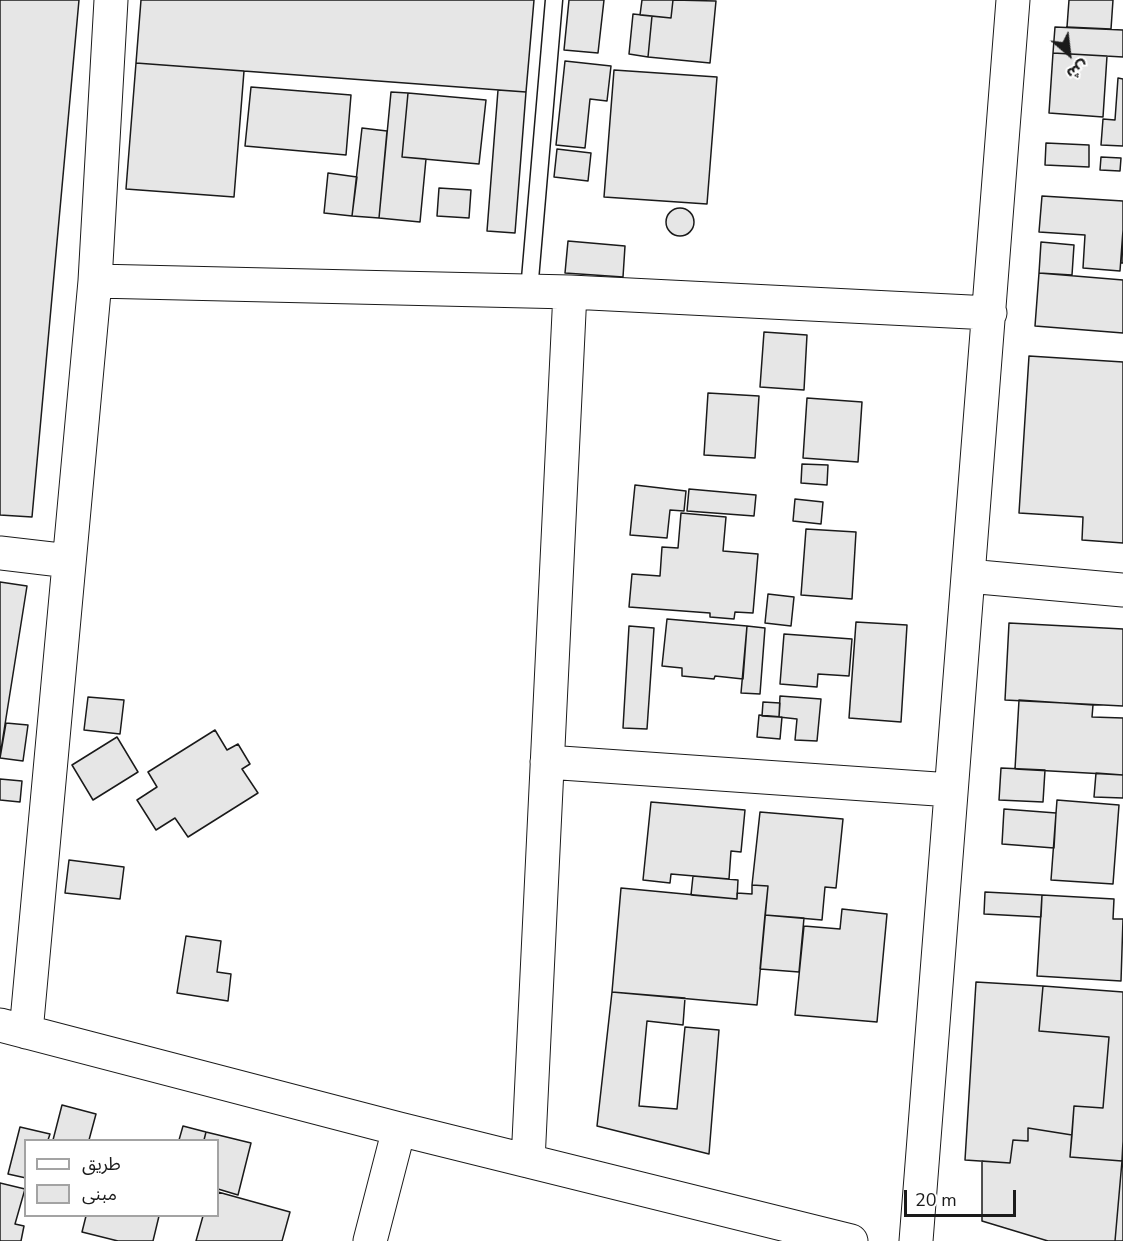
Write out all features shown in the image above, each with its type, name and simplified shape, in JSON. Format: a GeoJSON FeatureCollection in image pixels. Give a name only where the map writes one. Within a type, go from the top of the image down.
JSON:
{"type":"FeatureCollection","features":[{"type":"Feature","properties":{"kind":"street"},"geometry":{"type":"LineString","coordinates":[[111,0],[94,280],[69,561],[13,1029],[399,1129],[851,1241]]}},
{"type":"Feature","properties":{"kind":"street"},"geometry":{"type":"LineString","coordinates":[[916,1241],[1013,0]]}},
{"type":"Feature","properties":{"kind":"street"},"geometry":{"type":"LineString","coordinates":[[94,280],[570,292],[990,313]]}},
{"type":"Feature","properties":{"kind":"street"},"geometry":{"type":"LineString","coordinates":[[528,1161],[570,292]]}},
{"type":"Feature","properties":{"kind":"street"},"geometry":{"type":"LineString","coordinates":[[0,554],[69,561]]}},
{"type":"Feature","properties":{"kind":"street"},"geometry":{"type":"LineString","coordinates":[[968,576],[1123,590]]}},
{"type":"Feature","properties":{"kind":"street"},"geometry":{"type":"LineString","coordinates":[[547,762],[951,790]]}},
{"type":"Feature","properties":{"kind":"street"},"geometry":{"type":"LineString","coordinates":[[370,1241],[399,1129]]}},
{"type":"Feature","properties":{"kind":"lane"},"geometry":{"type":"LineString","coordinates":[[529,291],[554,0]]}},
{"type":"Feature","properties":{"kind":"building"},"geometry":{"type":"Polygon","coordinates":[[[0,0],[79,0],[32,517],[0,515],[0,0]]]}},
{"type":"Feature","properties":{"kind":"building"},"geometry":{"type":"Polygon","coordinates":[[[141,0],[534,0],[526,92],[136,63],[141,0]]]}},
{"type":"Feature","properties":{"kind":"building"},"geometry":{"type":"Polygon","coordinates":[[[569,0],[604,0],[598,53],[564,50],[569,0]]]}},
{"type":"Feature","properties":{"kind":"building"},"geometry":{"type":"Polygon","coordinates":[[[642,0],[673,0],[671,18],[640,15],[642,0]]]}},
{"type":"Feature","properties":{"kind":"building"},"geometry":{"type":"Polygon","coordinates":[[[673,0],[716,1],[710,63],[648,57],[652,16],[671,18],[673,0]]]}},
{"type":"Feature","properties":{"kind":"building"},"geometry":{"type":"Polygon","coordinates":[[[1069,0],[1113,0],[1111,29],[1067,27],[1069,0]]]}},
{"type":"Feature","properties":{"kind":"building"},"geometry":{"type":"Polygon","coordinates":[[[633,14],[652,16],[648,57],[629,54],[633,14]]]}},
{"type":"Feature","properties":{"kind":"building"},"geometry":{"type":"Polygon","coordinates":[[[1055,27],[1123,30],[1123,57],[1053,53],[1055,27]]]}},
{"type":"Feature","properties":{"kind":"building"},"geometry":{"type":"Polygon","coordinates":[[[1053,53],[1107,56],[1103,117],[1049,113],[1053,53]]]}},
{"type":"Feature","properties":{"kind":"building"},"geometry":{"type":"Polygon","coordinates":[[[565,61],[611,66],[607,101],[590,99],[585,148],[556,145],[565,61]]]}},
{"type":"Feature","properties":{"kind":"building"},"geometry":{"type":"Polygon","coordinates":[[[136,63],[244,71],[234,197],[126,189],[136,63]]]}},
{"type":"Feature","properties":{"kind":"building"},"geometry":{"type":"Polygon","coordinates":[[[614,70],[717,77],[707,204],[604,197],[614,70]]]}},
{"type":"Feature","properties":{"kind":"building"},"geometry":{"type":"Polygon","coordinates":[[[1118,78],[1123,79],[1123,146],[1101,145],[1103,119],[1115,120],[1118,78]]]}},
{"type":"Feature","properties":{"kind":"building"},"geometry":{"type":"Polygon","coordinates":[[[251,87],[351,95],[346,155],[245,146],[251,87]]]}},
{"type":"Feature","properties":{"kind":"building"},"geometry":{"type":"Polygon","coordinates":[[[498,90],[526,92],[515,233],[487,231],[498,90]]]}},
{"type":"Feature","properties":{"kind":"building"},"geometry":{"type":"Polygon","coordinates":[[[391,92],[408,93],[402,157],[426,159],[420,222],[379,218],[391,92]]]}},
{"type":"Feature","properties":{"kind":"building"},"geometry":{"type":"Polygon","coordinates":[[[408,93],[486,100],[479,164],[402,157],[408,93]]]}},
{"type":"Feature","properties":{"kind":"building"},"geometry":{"type":"Polygon","coordinates":[[[362,128],[387,131],[379,218],[352,216],[362,128]]]}},
{"type":"Feature","properties":{"kind":"building"},"geometry":{"type":"Polygon","coordinates":[[[1046,143],[1089,145],[1089,167],[1045,165],[1046,143]]]}},
{"type":"Feature","properties":{"kind":"building"},"geometry":{"type":"Polygon","coordinates":[[[557,149],[591,153],[588,181],[554,177],[557,149]]]}},
{"type":"Feature","properties":{"kind":"building"},"geometry":{"type":"Polygon","coordinates":[[[1101,157],[1121,158],[1120,171],[1100,170],[1101,157]]]}},
{"type":"Feature","properties":{"kind":"building"},"geometry":{"type":"Polygon","coordinates":[[[328,173],[357,177],[352,216],[324,213],[328,173]]]}},
{"type":"Feature","properties":{"kind":"building"},"geometry":{"type":"Polygon","coordinates":[[[439,188],[471,190],[469,218],[437,216],[439,188]]]}},
{"type":"Feature","properties":{"kind":"building"},"geometry":{"type":"Polygon","coordinates":[[[1042,196],[1123,201],[1120,271],[1083,268],[1085,235],[1039,232],[1042,196]]]}},
{"type":"Feature","properties":{"kind":"building"},"geometry":{"type":"Polygon","coordinates":[[[680,208],[690,212],[694,222],[690,232],[680,236],[670,232],[666,222],[670,212],[680,208]]]}},
{"type":"Feature","properties":{"kind":"building"},"geometry":{"type":"Polygon","coordinates":[[[1123,230],[1123,263],[1121,263],[1123,230]]]}},
{"type":"Feature","properties":{"kind":"building"},"geometry":{"type":"Polygon","coordinates":[[[568,241],[625,246],[623,277],[565,273],[568,241]]]}},
{"type":"Feature","properties":{"kind":"building"},"geometry":{"type":"Polygon","coordinates":[[[1041,242],[1074,245],[1072,275],[1039,273],[1041,242]]]}},
{"type":"Feature","properties":{"kind":"building"},"geometry":{"type":"Polygon","coordinates":[[[1039,273],[1123,280],[1123,333],[1035,326],[1039,273]]]}},
{"type":"Feature","properties":{"kind":"building"},"geometry":{"type":"Polygon","coordinates":[[[764,332],[807,335],[804,390],[760,387],[764,332]]]}},
{"type":"Feature","properties":{"kind":"building"},"geometry":{"type":"Polygon","coordinates":[[[1029,356],[1123,362],[1123,543],[1082,540],[1083,517],[1019,513],[1029,356]]]}},
{"type":"Feature","properties":{"kind":"building"},"geometry":{"type":"Polygon","coordinates":[[[708,393],[759,396],[755,458],[704,455],[708,393]]]}},
{"type":"Feature","properties":{"kind":"building"},"geometry":{"type":"Polygon","coordinates":[[[807,398],[862,402],[858,462],[803,458],[807,398]]]}},
{"type":"Feature","properties":{"kind":"building"},"geometry":{"type":"Polygon","coordinates":[[[802,464],[828,465],[827,485],[801,483],[802,464]]]}},
{"type":"Feature","properties":{"kind":"building"},"geometry":{"type":"Polygon","coordinates":[[[635,485],[686,491],[684,511],[670,510],[667,538],[630,535],[635,485]]]}},
{"type":"Feature","properties":{"kind":"building"},"geometry":{"type":"Polygon","coordinates":[[[689,489],[756,495],[754,516],[687,511],[689,489]]]}},
{"type":"Feature","properties":{"kind":"building"},"geometry":{"type":"Polygon","coordinates":[[[795,499],[823,502],[821,524],[793,521],[795,499]]]}},
{"type":"Feature","properties":{"kind":"building"},"geometry":{"type":"Polygon","coordinates":[[[681,513],[726,517],[723,551],[758,554],[753,613],[735,612],[734,619],[710,617],[710,613],[629,607],[632,574],[660,576],[662,547],[678,548],[681,513]]]}},
{"type":"Feature","properties":{"kind":"building"},"geometry":{"type":"Polygon","coordinates":[[[806,529],[856,532],[852,599],[801,595],[806,529]]]}},
{"type":"Feature","properties":{"kind":"building"},"geometry":{"type":"Polygon","coordinates":[[[0,582],[27,586],[0,756],[0,582]]]}},
{"type":"Feature","properties":{"kind":"building"},"geometry":{"type":"Polygon","coordinates":[[[768,594],[794,597],[791,626],[765,623],[768,594]]]}},
{"type":"Feature","properties":{"kind":"building"},"geometry":{"type":"Polygon","coordinates":[[[667,619],[747,626],[743,679],[682,676],[682,668],[662,666],[667,619]]]}},
{"type":"Feature","properties":{"kind":"building"},"geometry":{"type":"Polygon","coordinates":[[[856,622],[907,625],[901,722],[849,718],[856,622]]]}},
{"type":"Feature","properties":{"kind":"building"},"geometry":{"type":"Polygon","coordinates":[[[1009,623],[1123,629],[1123,706],[1005,700],[1009,623]]]}},
{"type":"Feature","properties":{"kind":"building"},"geometry":{"type":"Polygon","coordinates":[[[629,626],[654,628],[647,729],[623,728],[629,626]]]}},
{"type":"Feature","properties":{"kind":"building"},"geometry":{"type":"Polygon","coordinates":[[[747,626],[765,628],[760,694],[741,693],[747,626]]]}},
{"type":"Feature","properties":{"kind":"building"},"geometry":{"type":"Polygon","coordinates":[[[784,634],[852,639],[849,676],[818,674],[817,687],[780,684],[784,634]]]}},
{"type":"Feature","properties":{"kind":"building"},"geometry":{"type":"Polygon","coordinates":[[[780,696],[821,699],[817,741],[795,740],[797,719],[779,717],[780,696]]]}},
{"type":"Feature","properties":{"kind":"building"},"geometry":{"type":"Polygon","coordinates":[[[88,697],[124,700],[120,734],[84,730],[88,697]]]}},
{"type":"Feature","properties":{"kind":"building"},"geometry":{"type":"Polygon","coordinates":[[[1019,700],[1093,705],[1092,717],[1123,718],[1123,775],[1015,769],[1019,700]]]}},
{"type":"Feature","properties":{"kind":"building"},"geometry":{"type":"Polygon","coordinates":[[[763,702],[780,703],[779,717],[762,716],[763,702]]]}},
{"type":"Feature","properties":{"kind":"building"},"geometry":{"type":"Polygon","coordinates":[[[759,715],[782,717],[780,739],[757,737],[759,715]]]}},
{"type":"Feature","properties":{"kind":"building"},"geometry":{"type":"Polygon","coordinates":[[[6,723],[28,725],[23,761],[0,758],[6,723]]]}},
{"type":"Feature","properties":{"kind":"building"},"geometry":{"type":"Polygon","coordinates":[[[215,730],[227,750],[238,744],[250,764],[242,769],[258,793],[188,837],[175,818],[156,830],[137,800],[157,787],[148,772],[215,730]]]}},
{"type":"Feature","properties":{"kind":"building"},"geometry":{"type":"Polygon","coordinates":[[[117,737],[138,772],[93,800],[72,765],[117,737]]]}},
{"type":"Feature","properties":{"kind":"building"},"geometry":{"type":"Polygon","coordinates":[[[1001,768],[1045,770],[1043,802],[999,800],[1001,768]]]}},
{"type":"Feature","properties":{"kind":"building"},"geometry":{"type":"Polygon","coordinates":[[[1096,773],[1123,775],[1123,798],[1094,797],[1096,773]]]}},
{"type":"Feature","properties":{"kind":"building"},"geometry":{"type":"Polygon","coordinates":[[[0,779],[22,781],[20,802],[0,800],[0,779]]]}},
{"type":"Feature","properties":{"kind":"building"},"geometry":{"type":"Polygon","coordinates":[[[1057,800],[1119,805],[1113,884],[1051,880],[1057,800]]]}},
{"type":"Feature","properties":{"kind":"building"},"geometry":{"type":"Polygon","coordinates":[[[651,802],[745,810],[741,852],[731,851],[729,879],[671,874],[670,883],[643,880],[651,802]]]}},
{"type":"Feature","properties":{"kind":"building"},"geometry":{"type":"Polygon","coordinates":[[[1004,809],[1056,813],[1054,848],[1002,844],[1004,809]]]}},
{"type":"Feature","properties":{"kind":"building"},"geometry":{"type":"Polygon","coordinates":[[[760,812],[843,819],[836,888],[825,887],[822,920],[765,915],[768,886],[752,885],[760,812]]]}},
{"type":"Feature","properties":{"kind":"building"},"geometry":{"type":"Polygon","coordinates":[[[69,860],[124,867],[120,899],[65,893],[69,860]]]}},
{"type":"Feature","properties":{"kind":"building"},"geometry":{"type":"Polygon","coordinates":[[[693,876],[738,880],[737,899],[691,895],[693,876]]]}},
{"type":"Feature","properties":{"kind":"building"},"geometry":{"type":"Polygon","coordinates":[[[752,885],[768,886],[757,1005],[612,992],[621,888],[737,899],[737,893],[752,894],[752,885]]]}},
{"type":"Feature","properties":{"kind":"building"},"geometry":{"type":"Polygon","coordinates":[[[985,892],[1042,895],[1041,917],[984,914],[985,892]]]}},
{"type":"Feature","properties":{"kind":"building"},"geometry":{"type":"Polygon","coordinates":[[[1042,895],[1114,899],[1113,919],[1123,919],[1121,981],[1037,976],[1042,895]]]}},
{"type":"Feature","properties":{"kind":"building"},"geometry":{"type":"Polygon","coordinates":[[[842,909],[887,914],[877,1022],[795,1015],[804,926],[840,929],[842,909]]]}},
{"type":"Feature","properties":{"kind":"building"},"geometry":{"type":"Polygon","coordinates":[[[765,915],[804,918],[799,972],[760,969],[765,915]]]}},
{"type":"Feature","properties":{"kind":"building"},"geometry":{"type":"Polygon","coordinates":[[[186,936],[221,941],[217,972],[231,974],[228,1001],[177,993],[186,936]]]}},
{"type":"Feature","properties":{"kind":"building"},"geometry":{"type":"Polygon","coordinates":[[[976,982],[1043,986],[1039,1031],[1109,1037],[1103,1108],[1074,1106],[1072,1135],[1028,1128],[1028,1141],[1013,1140],[1010,1163],[965,1160],[976,982]]]}},
{"type":"Feature","properties":{"kind":"building"},"geometry":{"type":"Polygon","coordinates":[[[1043,986],[1123,992],[1122,1161],[1070,1157],[1074,1106],[1103,1108],[1109,1037],[1039,1031],[1043,986]]]}},
{"type":"Feature","properties":{"kind":"building"},"geometry":{"type":"Polygon","coordinates":[[[612,992],[685,998],[683,1025],[647,1021],[639,1106],[677,1109],[685,1027],[719,1030],[709,1154],[597,1126],[612,992]]]}},
{"type":"Feature","properties":{"kind":"building"},"geometry":{"type":"Polygon","coordinates":[[[62,1105],[96,1114],[89,1139],[53,1139],[62,1105]]]}},
{"type":"Feature","properties":{"kind":"building"},"geometry":{"type":"Polygon","coordinates":[[[183,1126],[206,1132],[204,1139],[179,1139],[183,1126]]]}},
{"type":"Feature","properties":{"kind":"building"},"geometry":{"type":"Polygon","coordinates":[[[20,1127],[50,1134],[48,1139],[24,1139],[24,1178],[8,1174],[20,1127]]]}},
{"type":"Feature","properties":{"kind":"building"},"geometry":{"type":"Polygon","coordinates":[[[1028,1128],[1072,1135],[1070,1157],[1122,1161],[1115,1241],[1048,1241],[982,1221],[982,1161],[1010,1163],[1013,1140],[1028,1141],[1028,1128]]]}},
{"type":"Feature","properties":{"kind":"building"},"geometry":{"type":"Polygon","coordinates":[[[206,1132],[251,1143],[238,1195],[219,1189],[219,1139],[204,1139],[206,1132]]]}},
{"type":"Feature","properties":{"kind":"building"},"geometry":{"type":"Polygon","coordinates":[[[1123,1141],[1123,1241],[1115,1241],[1122,1161],[1123,1141]]]}},
{"type":"Feature","properties":{"kind":"building"},"geometry":{"type":"Polygon","coordinates":[[[0,1183],[24,1189],[15,1224],[24,1226],[21,1241],[0,1241],[0,1183]]]}},
{"type":"Feature","properties":{"kind":"building"},"geometry":{"type":"Polygon","coordinates":[[[219,1192],[290,1212],[282,1241],[196,1241],[203,1217],[219,1217],[219,1192]]]}},
{"type":"Feature","properties":{"kind":"building"},"geometry":{"type":"Polygon","coordinates":[[[86,1217],[159,1217],[153,1241],[118,1241],[82,1232],[86,1217]]]}}]}
